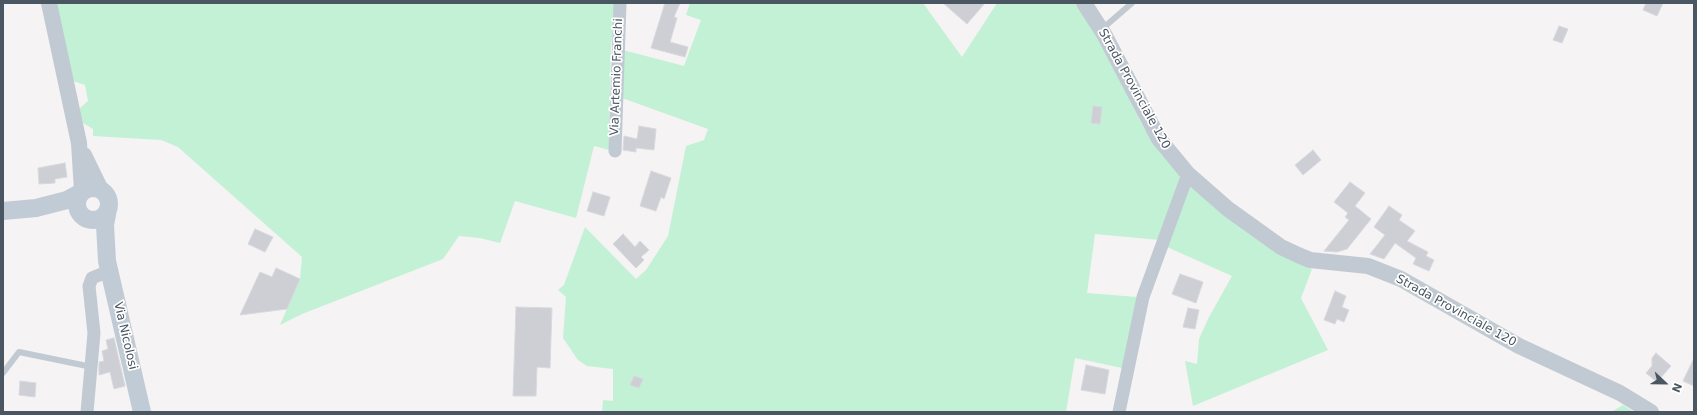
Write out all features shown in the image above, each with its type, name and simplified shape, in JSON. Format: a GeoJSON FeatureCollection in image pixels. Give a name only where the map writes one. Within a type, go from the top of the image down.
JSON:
{"type":"FeatureCollection","features":[{"type":"Feature","properties":{"kind":"main road"},"geometry":{"type":"LineString","coordinates":[[36,208],[67,200],[92,188],[101,190],[108,198],[108,209],[105,225],[108,266]]}},
{"type":"Feature","properties":{"kind":"main road"},"geometry":{"type":"LineString","coordinates":[[81,192],[77,207],[84,217],[108,266]]}},
{"type":"Feature","properties":{"kind":"main road"},"geometry":{"type":"LineString","coordinates":[[3,210],[36,208],[61,210],[96,219],[105,214],[108,209]]}},
{"type":"Feature","properties":{"kind":"main road","name":"Via Nicolosi"},"geometry":{"type":"LineString","coordinates":[[108,266],[142,412]]}},
{"type":"Feature","properties":{"kind":"street"},"geometry":{"type":"LineString","coordinates":[[49,3],[79,143],[81,192]]}},
{"type":"Feature","properties":{"kind":"street","name":"Via Artemio Franchi"},"geometry":{"type":"LineString","coordinates":[[615,151],[620,3]]}},
{"type":"Feature","properties":{"kind":"street","name":"Strada Provinciale 120"},"geometry":{"type":"LineString","coordinates":[[1084,3],[1101,30],[1159,139],[1188,174],[1228,209],[1281,247],[1310,260],[1368,266],[1401,279],[1437,298],[1519,346],[1613,390],[1651,412]]}},
{"type":"Feature","properties":{"kind":"street"},"geometry":{"type":"LineString","coordinates":[[79,143],[101,190]]}},
{"type":"Feature","properties":{"kind":"street"},"geometry":{"type":"LineString","coordinates":[[1119,412],[1143,297],[1188,174]]}},
{"type":"Feature","properties":{"kind":"street"},"geometry":{"type":"LineString","coordinates":[[88,412],[94,333],[89,286],[92,278],[108,266]]}},
{"type":"Feature","properties":{"kind":"lane"},"geometry":{"type":"LineString","coordinates":[[1101,30],[1132,3]]}},
{"type":"Feature","properties":{"kind":"lane"},"geometry":{"type":"LineString","coordinates":[[3,372],[19,352],[92,367]]}},
{"type":"Feature","properties":{"kind":"green space"},"geometry":{"type":"Polygon","coordinates":[[[55,3],[615,3],[611,48],[609,150],[594,146],[576,218],[515,201],[500,243],[480,238],[459,236],[443,259],[302,314],[280,325],[300,279],[302,257],[178,147],[161,140],[93,136],[93,129],[83,123],[79,109],[88,101],[85,85],[73,81],[55,3]]]}},
{"type":"Feature","properties":{"kind":"green space"},"geometry":{"type":"Polygon","coordinates":[[[690,3],[923,3],[962,57],[997,3],[1075,3],[1101,40],[1141,123],[1160,153],[1182,177],[1160,240],[1095,234],[1087,293],[1137,297],[1122,368],[1075,358],[1066,412],[602,412],[603,400],[613,401],[613,369],[587,366],[578,360],[563,338],[566,297],[558,290],[564,285],[585,227],[636,279],[646,270],[668,236],[686,146],[704,140],[708,129],[622,98],[623,50],[684,66],[701,20],[686,15],[690,3]]]}},
{"type":"Feature","properties":{"kind":"green space"},"geometry":{"type":"Polygon","coordinates":[[[1188,184],[1293,261],[1312,269],[1301,298],[1328,350],[1193,406],[1185,361],[1197,364],[1199,339],[1209,317],[1232,276],[1167,247],[1188,184]]]}},
{"type":"Feature","properties":{"kind":"green space"},"geometry":{"type":"Polygon","coordinates":[[[1623,405],[1634,412],[1611,412],[1623,405]]]}},
{"type":"Feature","properties":{"kind":"building"},"geometry":{"type":"Polygon","coordinates":[[[665,3],[680,3],[674,17],[677,18],[670,42],[688,47],[685,57],[651,48],[665,3]]]}},
{"type":"Feature","properties":{"kind":"building"},"geometry":{"type":"Polygon","coordinates":[[[943,3],[985,3],[967,24],[943,3]]]}},
{"type":"Feature","properties":{"kind":"building"},"geometry":{"type":"Polygon","coordinates":[[[1646,3],[1663,3],[1657,16],[1643,10],[1646,3]]]}},
{"type":"Feature","properties":{"kind":"building"},"geometry":{"type":"Polygon","coordinates":[[[1559,26],[1568,29],[1562,43],[1553,40],[1559,26]]]}},
{"type":"Feature","properties":{"kind":"building"},"geometry":{"type":"Polygon","coordinates":[[[1093,106],[1102,107],[1100,124],[1091,123],[1093,106]]]}},
{"type":"Feature","properties":{"kind":"building"},"geometry":{"type":"Polygon","coordinates":[[[639,126],[656,129],[654,150],[636,148],[636,152],[623,150],[624,136],[637,139],[639,126]]]}},
{"type":"Feature","properties":{"kind":"building"},"geometry":{"type":"Polygon","coordinates":[[[1313,150],[1321,160],[1303,175],[1295,165],[1313,150]]]}},
{"type":"Feature","properties":{"kind":"building"},"geometry":{"type":"Polygon","coordinates":[[[65,163],[67,177],[55,179],[55,183],[39,184],[38,168],[65,163]]]}},
{"type":"Feature","properties":{"kind":"building"},"geometry":{"type":"Polygon","coordinates":[[[651,171],[671,178],[664,199],[661,197],[656,211],[640,206],[651,171]]]}},
{"type":"Feature","properties":{"kind":"building"},"geometry":{"type":"Polygon","coordinates":[[[1350,182],[1365,193],[1355,206],[1371,219],[1347,249],[1337,252],[1324,251],[1349,220],[1345,217],[1348,213],[1334,202],[1350,182]]]}},
{"type":"Feature","properties":{"kind":"building"},"geometry":{"type":"Polygon","coordinates":[[[593,192],[610,197],[604,216],[587,211],[593,192]]]}},
{"type":"Feature","properties":{"kind":"building"},"geometry":{"type":"Polygon","coordinates":[[[1389,206],[1402,215],[1399,220],[1415,231],[1407,241],[1428,252],[1426,256],[1434,260],[1429,271],[1413,264],[1416,258],[1395,243],[1384,259],[1370,254],[1385,235],[1374,227],[1389,206]]]}},
{"type":"Feature","properties":{"kind":"building"},"geometry":{"type":"Polygon","coordinates":[[[255,229],[273,237],[265,252],[248,244],[255,229]]]}},
{"type":"Feature","properties":{"kind":"building"},"geometry":{"type":"Polygon","coordinates":[[[623,234],[635,247],[640,241],[649,250],[641,257],[644,260],[636,268],[613,244],[623,234]]]}},
{"type":"Feature","properties":{"kind":"building"},"geometry":{"type":"Polygon","coordinates":[[[276,268],[300,279],[287,309],[240,315],[260,272],[272,277],[276,268]]]}},
{"type":"Feature","properties":{"kind":"building"},"geometry":{"type":"Polygon","coordinates":[[[1180,274],[1203,282],[1196,303],[1172,294],[1180,274]]]}},
{"type":"Feature","properties":{"kind":"building"},"geometry":{"type":"Polygon","coordinates":[[[1335,291],[1346,296],[1342,307],[1349,310],[1344,322],[1337,319],[1335,324],[1324,320],[1335,291]]]}},
{"type":"Feature","properties":{"kind":"building"},"geometry":{"type":"Polygon","coordinates":[[[516,307],[552,308],[550,368],[537,367],[536,396],[513,396],[516,307]]]}},
{"type":"Feature","properties":{"kind":"building"},"geometry":{"type":"Polygon","coordinates":[[[1188,308],[1199,310],[1195,329],[1183,327],[1188,308]]]}},
{"type":"Feature","properties":{"kind":"building"},"geometry":{"type":"Polygon","coordinates":[[[114,338],[125,386],[114,389],[110,372],[99,375],[99,362],[104,361],[102,351],[108,349],[106,340],[114,338]]]}},
{"type":"Feature","properties":{"kind":"building"},"geometry":{"type":"Polygon","coordinates":[[[1656,353],[1671,366],[1657,382],[1646,373],[1652,366],[1652,358],[1656,353]]]}},
{"type":"Feature","properties":{"kind":"building"},"geometry":{"type":"Polygon","coordinates":[[[1694,358],[1694,386],[1683,381],[1694,358]]]}},
{"type":"Feature","properties":{"kind":"building"},"geometry":{"type":"Polygon","coordinates":[[[1086,365],[1109,370],[1105,394],[1081,390],[1086,365]]]}},
{"type":"Feature","properties":{"kind":"building"},"geometry":{"type":"Polygon","coordinates":[[[634,376],[643,379],[639,388],[630,385],[634,376]]]}},
{"type":"Feature","properties":{"kind":"building"},"geometry":{"type":"Polygon","coordinates":[[[20,381],[36,383],[35,397],[19,395],[20,381]]]}}]}
